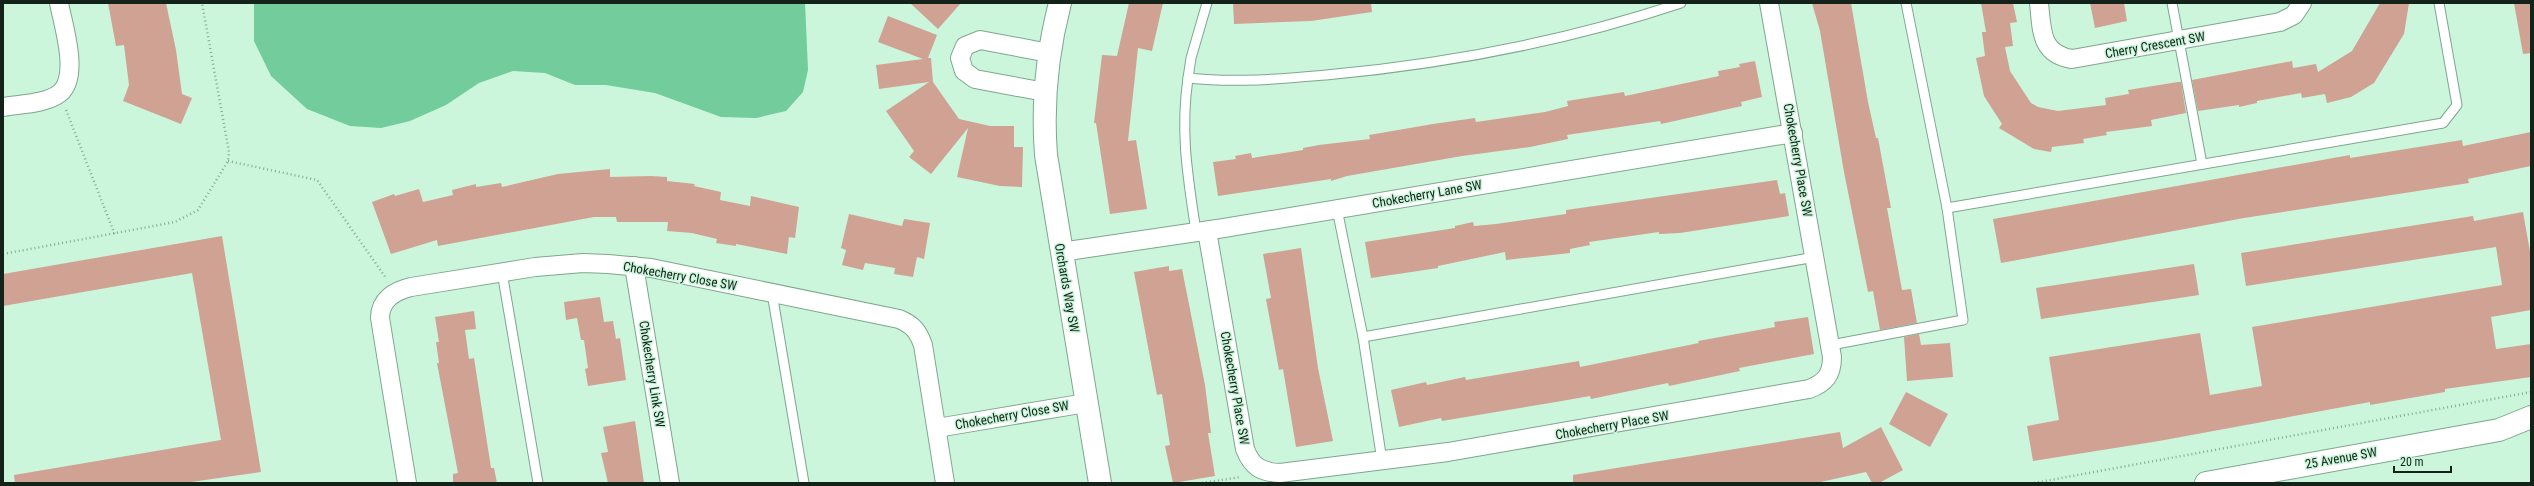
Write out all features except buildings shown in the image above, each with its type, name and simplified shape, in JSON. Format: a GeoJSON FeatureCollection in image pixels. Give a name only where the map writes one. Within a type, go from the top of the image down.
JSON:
{"type":"FeatureCollection","features":[{"type":"Feature","properties":{"kind":"street"},"geometry":{"type":"LineString","coordinates":[[3,107],[41,101],[59,93],[69,80],[70,64],[60,3]]}},
{"type":"Feature","properties":{"kind":"street","name":"Orchards Way SW"},"geometry":{"type":"LineString","coordinates":[[1060,3],[1049,53],[1045,92],[1046,155],[1100,483]]}},
{"type":"Feature","properties":{"kind":"street","name":"Chokecherry Place SW"},"geometry":{"type":"LineString","coordinates":[[1202,231],[1245,449],[1253,466],[1266,472],[1280,473],[1382,461],[1532,439],[1809,390],[1819,386],[1830,373],[1832,366],[1831,345],[1769,3]]}},
{"type":"Feature","properties":{"kind":"street","name":"Cherry Crescent SW"},"geometry":{"type":"LineString","coordinates":[[2039,3],[2044,38],[2049,48],[2062,57],[2083,58],[2280,22],[2294,15],[2302,3]]}},
{"type":"Feature","properties":{"kind":"street"},"geometry":{"type":"LineString","coordinates":[[1045,92],[974,79],[964,71],[960,58],[965,46],[980,40],[1049,53]]}},
{"type":"Feature","properties":{"kind":"street","name":"Chokecherry Lane SW"},"geometry":{"type":"LineString","coordinates":[[1061,252],[1202,231],[1793,133]]}},
{"type":"Feature","properties":{"kind":"street","name":"Chokecherry Close SW"},"geometry":{"type":"LineString","coordinates":[[407,483],[380,318],[382,305],[395,293],[411,287],[502,272],[583,263],[634,266],[772,293],[899,319],[916,329],[923,345],[946,483]]}},
{"type":"Feature","properties":{"kind":"street","name":"Chokecherry Link SW"},"geometry":{"type":"LineString","coordinates":[[634,266],[670,483]]}},
{"type":"Feature","properties":{"kind":"street","name":"Chokecherry Close SW"},"geometry":{"type":"LineString","coordinates":[[937,428],[1086,402]]}},
{"type":"Feature","properties":{"kind":"street","name":"25 Avenue SW"},"geometry":{"type":"LineString","coordinates":[[2499,430],[2531,417]]}},
{"type":"Feature","properties":{"kind":"street","name":"25 Avenue SW"},"geometry":{"type":"LineString","coordinates":[[2206,483],[2499,430],[2531,430]]}},
{"type":"Feature","properties":{"kind":"lane"},"geometry":{"type":"LineString","coordinates":[[1202,231],[1186,158],[1183,119],[1190,58],[1207,3]]}},
{"type":"Feature","properties":{"kind":"lane"},"geometry":{"type":"LineString","coordinates":[[1188,78],[1251,81],[1402,68],[1608,26],[1681,3]]}},
{"type":"Feature","properties":{"kind":"lane"},"geometry":{"type":"LineString","coordinates":[[1831,345],[1963,320],[1947,208],[1906,3]]}},
{"type":"Feature","properties":{"kind":"lane"},"geometry":{"type":"LineString","coordinates":[[2172,3],[2202,164]]}},
{"type":"Feature","properties":{"kind":"lane"},"geometry":{"type":"LineString","coordinates":[[1947,208],[2443,123],[2458,105],[2439,3]]}},
{"type":"Feature","properties":{"kind":"lane"},"geometry":{"type":"LineString","coordinates":[[1337,209],[1363,337],[1382,461]]}},
{"type":"Feature","properties":{"kind":"lane"},"geometry":{"type":"LineString","coordinates":[[1363,337],[1815,257]]}},
{"type":"Feature","properties":{"kind":"lane"},"geometry":{"type":"LineString","coordinates":[[502,272],[538,483]]}},
{"type":"Feature","properties":{"kind":"lane"},"geometry":{"type":"LineString","coordinates":[[772,293],[804,483]]}},
{"type":"Feature","properties":{"kind":"path"},"geometry":{"type":"LineString","coordinates":[[3,254],[115,235],[187,218],[198,210],[228,161],[229,152],[202,3]]}},
{"type":"Feature","properties":{"kind":"path"},"geometry":{"type":"LineString","coordinates":[[59,93],[115,235]]}},
{"type":"Feature","properties":{"kind":"path"},"geometry":{"type":"LineString","coordinates":[[228,161],[317,180],[379,266],[395,293]]}},
{"type":"Feature","properties":{"kind":"path"},"geometry":{"type":"LineString","coordinates":[[2034,483],[2531,392]]}},
{"type":"Feature","properties":{"kind":"path"},"geometry":{"type":"LineString","coordinates":[[1202,483],[1266,472]]}},
{"type":"Feature","properties":{"kind":"shaded area"},"geometry":{"type":"Polygon","coordinates":[[[254,3],[805,3],[808,70],[803,92],[786,111],[756,118],[721,117],[655,93],[606,85],[575,85],[545,73],[513,71],[479,83],[446,105],[410,121],[381,128],[350,126],[307,109],[271,76],[254,41],[254,3]]]}}]}
